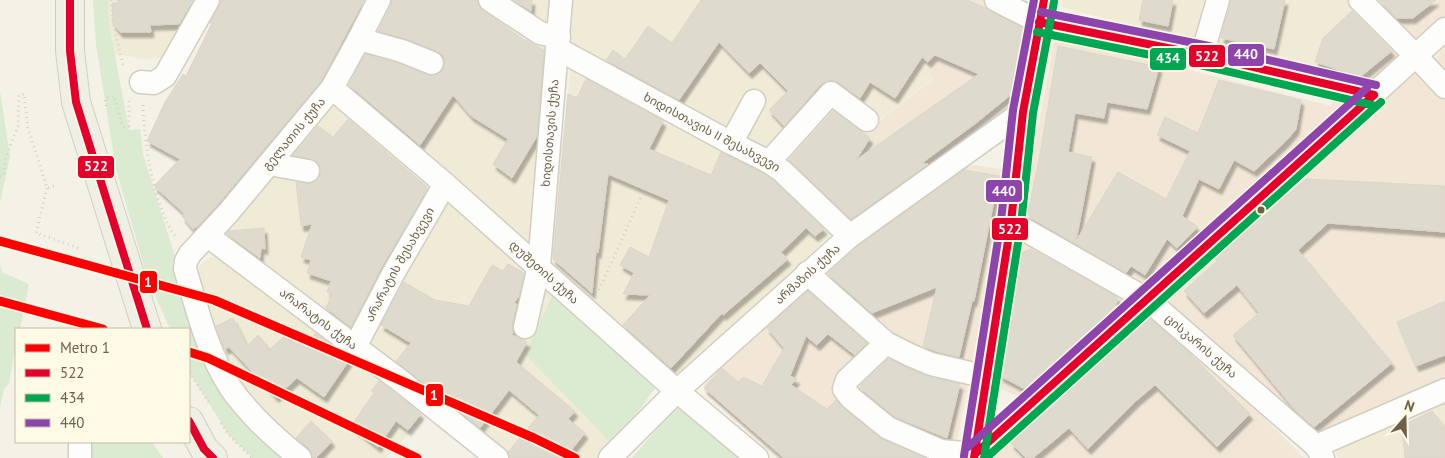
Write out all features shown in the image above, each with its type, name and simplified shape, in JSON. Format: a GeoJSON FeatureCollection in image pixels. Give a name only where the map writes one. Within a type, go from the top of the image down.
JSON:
{"type":"FeatureCollection","features":[{"type":"Feature","properties":{"kind":"main road"},"geometry":{"type":"LineString","coordinates":[[70,0],[70,52],[76,102],[147,328]]}},
{"type":"Feature","properties":{"kind":"main road"},"geometry":{"type":"LineString","coordinates":[[190,423],[204,448],[213,458]]}},
{"type":"Feature","properties":{"kind":"street"},"geometry":{"type":"LineString","coordinates":[[132,82],[154,82],[165,76],[208,0]]}},
{"type":"Feature","properties":{"kind":"street","name":"გელათის ქუჩა"},"geometry":{"type":"LineString","coordinates":[[190,254],[208,236],[332,88],[360,39],[379,0]]}},
{"type":"Feature","properties":{"kind":"street","name":"ხიდისთავის II შესახვევი"},"geometry":{"type":"LineString","coordinates":[[490,0],[540,33],[730,143],[769,162],[782,171],[850,236]]}},
{"type":"Feature","properties":{"kind":"street","name":"ხიდისთავის ქუჩა"},"geometry":{"type":"LineString","coordinates":[[526,327],[539,266],[559,43],[561,0]]}},
{"type":"Feature","properties":{"kind":"street"},"geometry":{"type":"LineString","coordinates":[[996,0],[1039,22],[1374,95]]}},
{"type":"Feature","properties":{"kind":"street"},"geometry":{"type":"LineString","coordinates":[[976,457],[1012,222],[1023,112],[1044,0]]}},
{"type":"Feature","properties":{"kind":"street"},"geometry":{"type":"LineString","coordinates":[[1202,56],[1218,0]]}},
{"type":"Feature","properties":{"kind":"street"},"geometry":{"type":"LineString","coordinates":[[1360,0],[1445,88]]}},
{"type":"Feature","properties":{"kind":"street"},"geometry":{"type":"LineString","coordinates":[[976,457],[1445,29]]}},
{"type":"Feature","properties":{"kind":"street"},"geometry":{"type":"LineString","coordinates":[[360,39],[402,51],[432,63]]}},
{"type":"Feature","properties":{"kind":"street","name":"დუშეთის ქუჩა"},"geometry":{"type":"LineString","coordinates":[[332,88],[539,266],[677,391],[757,458]]}},
{"type":"Feature","properties":{"kind":"street"},"geometry":{"type":"LineString","coordinates":[[769,162],[831,93],[866,120]]}},
{"type":"Feature","properties":{"kind":"street"},"geometry":{"type":"LineString","coordinates":[[730,143],[754,101]]}},
{"type":"Feature","properties":{"kind":"street","name":"არმაზის ქუჩა"},"geometry":{"type":"LineString","coordinates":[[611,457],[677,391],[850,236],[1023,112]]}},
{"type":"Feature","properties":{"kind":"street"},"geometry":{"type":"LineString","coordinates":[[269,164],[308,171]]}},
{"type":"Feature","properties":{"kind":"street","name":"არარატის შესახვევი"},"geometry":{"type":"LineString","coordinates":[[355,347],[393,274],[445,184]]}},
{"type":"Feature","properties":{"kind":"street","name":"ცისკარის ქუჩა"},"geometry":{"type":"LineString","coordinates":[[1012,222],[1148,300],[1319,452]]}},
{"type":"Feature","properties":{"kind":"street","name":"არარატის ქუჩა"},"geometry":{"type":"LineString","coordinates":[[208,236],[402,382],[497,458]]}},
{"type":"Feature","properties":{"kind":"street"},"geometry":{"type":"LineString","coordinates":[[190,254],[186,261],[185,269],[209,345],[230,387],[258,420],[300,458]]}},
{"type":"Feature","properties":{"kind":"street"},"geometry":{"type":"LineString","coordinates":[[807,274],[886,343],[910,356],[932,364],[987,377]]}},
{"type":"Feature","properties":{"kind":"street"},"geometry":{"type":"LineString","coordinates":[[886,343],[847,380],[844,389],[851,398],[888,428],[941,451],[976,457]]}},
{"type":"Feature","properties":{"kind":"street"},"geometry":{"type":"LineString","coordinates":[[1319,452],[1445,390]]}},
{"type":"Feature","properties":{"kind":"street"},"geometry":{"type":"LineString","coordinates":[[80,443],[80,458]]}},
{"type":"Feature","properties":{"kind":"path"},"geometry":{"type":"LineString","coordinates":[[111,0],[112,24],[132,82],[155,192],[170,231],[190,254]]}},
{"type":"Feature","properties":{"kind":"path"},"geometry":{"type":"LineString","coordinates":[[104,98],[114,96],[123,127],[129,126],[132,82]]}},
{"type":"Feature","properties":{"kind":"path"},"geometry":{"type":"LineString","coordinates":[[0,176],[4,175],[4,159],[18,126],[19,95],[24,94],[28,128],[47,188],[36,233],[79,248]]}},
{"type":"Feature","properties":{"kind":"path"},"geometry":{"type":"LineString","coordinates":[[47,188],[55,186]]}},
{"type":"Feature","properties":{"kind":"path"},"geometry":{"type":"LineString","coordinates":[[590,311],[641,197]]}},
{"type":"Feature","properties":{"kind":"path"},"geometry":{"type":"LineString","coordinates":[[190,374],[213,411]]}},
{"type":"Feature","properties":{"kind":"path"},"geometry":{"type":"LineString","coordinates":[[218,418],[228,434],[252,458]]}},
{"type":"Feature","properties":{"kind":"shaded area"},"geometry":{"type":"Polygon","coordinates":[[[108,0],[201,0],[170,57],[144,59],[115,54],[109,23],[108,0]]]}},
{"type":"Feature","properties":{"kind":"shaded area"},"geometry":{"type":"Polygon","coordinates":[[[386,0],[553,0],[535,247],[338,86],[386,0]]]}},
{"type":"Feature","properties":{"kind":"shaded area"},"geometry":{"type":"Polygon","coordinates":[[[571,0],[952,0],[925,71],[934,77],[859,136],[909,180],[849,225],[784,168],[567,52],[571,0]]]}},
{"type":"Feature","properties":{"kind":"shaded area"},"geometry":{"type":"Polygon","coordinates":[[[952,0],[985,0],[1034,24],[1020,95],[909,180],[859,137],[934,78],[925,72],[952,0]]]}},
{"type":"Feature","properties":{"kind":"shaded area"},"geometry":{"type":"Polygon","coordinates":[[[1063,0],[1349,0],[1389,38],[1337,80],[1062,7],[1063,0]]]}},
{"type":"Feature","properties":{"kind":"shaded area"},"geometry":{"type":"Polygon","coordinates":[[[1375,0],[1445,0],[1445,16],[1415,43],[1434,63],[1441,50],[1445,48],[1445,384],[1328,432],[1310,430],[1206,359],[1304,458],[997,458],[989,450],[1154,311],[1128,298],[1017,396],[991,384],[1055,36],[1331,106],[1337,80],[1401,29],[1375,0]]]}},
{"type":"Feature","properties":{"kind":"shaded area"},"geometry":{"type":"Polygon","coordinates":[[[572,60],[785,175],[838,227],[679,383],[547,259],[572,60]]]}},
{"type":"Feature","properties":{"kind":"shaded area"},"geometry":{"type":"Polygon","coordinates":[[[336,102],[554,292],[614,446],[603,458],[501,458],[228,247],[224,231],[336,102]]]}},
{"type":"Feature","properties":{"kind":"shaded area"},"geometry":{"type":"Polygon","coordinates":[[[974,165],[1008,170],[954,458],[777,458],[705,392],[704,381],[743,337],[947,172],[974,165]]]}},
{"type":"Feature","properties":{"kind":"shaded area"},"geometry":{"type":"Polygon","coordinates":[[[219,251],[430,412],[386,458],[302,458],[235,382],[193,273],[206,260],[219,251]]]}},
{"type":"Feature","properties":{"kind":"shaded area"},"geometry":{"type":"Polygon","coordinates":[[[1445,400],[1445,458],[1338,458],[1335,450],[1445,400]]]}},
{"type":"Feature","properties":{"kind":"green space"},"geometry":{"type":"Polygon","coordinates":[[[93,0],[108,0],[109,23],[129,130],[140,129],[143,154],[203,346],[296,458],[252,458],[228,434],[190,374],[190,328],[170,328],[147,277],[116,169],[96,45],[93,0]]]}},
{"type":"Feature","properties":{"kind":"green space"},"geometry":{"type":"Polygon","coordinates":[[[0,91],[10,156],[0,203],[0,91]]]}},
{"type":"Feature","properties":{"kind":"green space"},"geometry":{"type":"Polygon","coordinates":[[[0,265],[2,272],[29,284],[20,328],[15,328],[15,350],[9,383],[4,389],[0,407],[0,265]]]}},
{"type":"Feature","properties":{"kind":"green space"},"geometry":{"type":"Polygon","coordinates":[[[554,292],[655,388],[614,446],[525,354],[554,292]]]}},
{"type":"Feature","properties":{"kind":"green space"},"geometry":{"type":"Polygon","coordinates":[[[682,400],[740,454],[737,458],[632,458],[682,400]]]}},
{"type":"Feature","properties":{"kind":"green space"},"geometry":{"type":"Polygon","coordinates":[[[88,443],[153,443],[163,458],[89,458],[88,443]]]}},
{"type":"Feature","properties":{"kind":"building"},"geometry":{"type":"Polygon","coordinates":[[[118,0],[193,0],[179,24],[150,25],[151,32],[120,32],[113,24],[112,3],[118,3],[118,0]]]}},
{"type":"Feature","properties":{"kind":"building"},"geometry":{"type":"Polygon","coordinates":[[[221,0],[364,0],[321,81],[218,204],[193,229],[182,216],[185,214],[154,186],[180,159],[147,141],[165,102],[183,74],[186,76],[221,0]]]}},
{"type":"Feature","properties":{"kind":"building"},"geometry":{"type":"Polygon","coordinates":[[[392,0],[477,0],[483,11],[523,39],[544,50],[537,136],[512,178],[493,164],[508,139],[471,116],[453,95],[420,145],[349,85],[365,54],[398,63],[428,75],[440,74],[444,68],[445,61],[443,55],[437,51],[407,39],[378,31],[391,6],[392,0]]]}},
{"type":"Feature","properties":{"kind":"building"},"geometry":{"type":"Polygon","coordinates":[[[514,0],[532,0],[531,11],[514,0]]]}},
{"type":"Feature","properties":{"kind":"building"},"geometry":{"type":"Polygon","coordinates":[[[701,0],[967,0],[1024,29],[1013,93],[922,163],[928,164],[851,219],[789,160],[833,111],[870,138],[856,160],[979,74],[935,55],[928,62],[922,57],[895,98],[870,82],[860,98],[838,82],[827,81],[821,84],[784,126],[769,110],[788,91],[760,63],[749,73],[719,42],[679,100],[606,60],[613,50],[625,59],[648,26],[672,43],[701,0]]]}},
{"type":"Feature","properties":{"kind":"building"},"geometry":{"type":"Polygon","coordinates":[[[1143,0],[1173,0],[1168,26],[1139,20],[1143,0]]]}},
{"type":"Feature","properties":{"kind":"building"},"geometry":{"type":"Polygon","coordinates":[[[1231,0],[1285,0],[1274,49],[1221,38],[1231,0]]]}},
{"type":"Feature","properties":{"kind":"building"},"geometry":{"type":"Polygon","coordinates":[[[1379,0],[1436,0],[1413,18],[1396,18],[1379,0]]]}},
{"type":"Feature","properties":{"kind":"building"},"geometry":{"type":"Polygon","coordinates":[[[1352,11],[1392,51],[1360,77],[1315,62],[1323,38],[1352,11]]]}},
{"type":"Feature","properties":{"kind":"building"},"geometry":{"type":"Polygon","coordinates":[[[1058,46],[1159,67],[1147,109],[1107,102],[1104,118],[1075,113],[1068,152],[1092,157],[1076,241],[1118,172],[1166,199],[1190,151],[1157,135],[1165,117],[1198,133],[1219,80],[1301,100],[1296,129],[1254,171],[1234,160],[1219,189],[1199,179],[1182,216],[1198,227],[1177,248],[1167,239],[1145,275],[1131,266],[1126,273],[1031,218],[1028,213],[1040,155],[1058,46]]]}},
{"type":"Feature","properties":{"kind":"building"},"geometry":{"type":"Polygon","coordinates":[[[586,79],[663,121],[649,149],[711,175],[721,152],[774,181],[824,229],[815,236],[806,228],[781,252],[788,259],[723,315],[722,313],[671,368],[623,325],[650,295],[623,294],[634,273],[620,265],[630,247],[649,257],[669,200],[608,174],[598,253],[596,251],[592,293],[553,259],[568,94],[577,98],[586,79]]]}},
{"type":"Feature","properties":{"kind":"building"},"geometry":{"type":"Polygon","coordinates":[[[348,119],[428,188],[381,268],[351,327],[326,308],[332,294],[327,292],[331,281],[307,273],[311,260],[301,257],[312,224],[301,226],[296,182],[313,183],[321,173],[320,166],[316,161],[293,155],[318,126],[333,137],[348,119]]]}},
{"type":"Feature","properties":{"kind":"building"},"geometry":{"type":"Polygon","coordinates":[[[964,170],[999,176],[974,301],[972,301],[959,357],[923,346],[937,287],[872,313],[828,274],[858,246],[964,170]]]}},
{"type":"Feature","properties":{"kind":"building"},"geometry":{"type":"Polygon","coordinates":[[[1306,179],[1445,186],[1445,232],[1328,223],[1298,250],[1392,363],[1314,427],[1296,411],[1233,335],[1259,313],[1237,285],[1204,313],[1184,291],[1217,261],[1215,258],[1306,179]]]}},
{"type":"Feature","properties":{"kind":"building"},"geometry":{"type":"Polygon","coordinates":[[[264,228],[265,249],[261,248],[260,258],[227,234],[229,231],[264,228]]]}},
{"type":"Feature","properties":{"kind":"building"},"geometry":{"type":"Polygon","coordinates":[[[1031,249],[1117,297],[1116,311],[1027,390],[1000,376],[1021,253],[1031,249]]]}},
{"type":"Feature","properties":{"kind":"building"},"geometry":{"type":"Polygon","coordinates":[[[508,264],[524,273],[519,296],[514,303],[517,304],[512,324],[512,335],[527,342],[516,362],[575,411],[568,419],[585,433],[565,458],[510,458],[508,452],[539,415],[509,390],[480,428],[396,361],[411,343],[381,325],[404,282],[435,300],[469,306],[492,265],[503,271],[508,264]]]}},
{"type":"Feature","properties":{"kind":"building"},"geometry":{"type":"Polygon","coordinates":[[[808,291],[867,343],[855,355],[828,334],[817,345],[806,336],[790,376],[797,379],[791,385],[827,409],[836,400],[880,438],[924,458],[784,458],[704,388],[722,368],[738,382],[743,377],[762,386],[784,348],[767,328],[808,291]]]}},
{"type":"Feature","properties":{"kind":"building"},"geometry":{"type":"Polygon","coordinates":[[[1445,301],[1445,355],[1416,366],[1397,322],[1445,301]]]}},
{"type":"Feature","properties":{"kind":"building"},"geometry":{"type":"Polygon","coordinates":[[[233,318],[247,346],[258,335],[268,346],[268,351],[290,331],[307,349],[315,333],[350,359],[324,397],[297,378],[276,397],[229,347],[225,349],[216,326],[233,318]]]}},
{"type":"Feature","properties":{"kind":"building"},"geometry":{"type":"Polygon","coordinates":[[[1149,318],[1190,354],[1250,414],[1217,447],[1155,385],[1137,400],[1088,449],[1069,428],[1033,458],[1026,458],[1011,443],[1051,404],[1149,318]]]}},
{"type":"Feature","properties":{"kind":"building"},"geometry":{"type":"Polygon","coordinates":[[[888,359],[926,376],[960,384],[947,438],[895,417],[860,388],[888,359]]]}},
{"type":"Feature","properties":{"kind":"building"},"geometry":{"type":"Polygon","coordinates":[[[379,381],[421,414],[408,430],[396,421],[378,447],[351,426],[374,393],[371,391],[379,381]]]}},
{"type":"Feature","properties":{"kind":"building"},"geometry":{"type":"Polygon","coordinates":[[[1432,411],[1445,427],[1445,458],[1405,458],[1402,426],[1432,411]]]}},
{"type":"Feature","properties":{"kind":"building"},"geometry":{"type":"Polygon","coordinates":[[[311,421],[332,441],[316,458],[313,458],[309,448],[296,438],[311,421]]]}},
{"type":"Feature","properties":{"kind":"metro line","name":"1"},"geometry":{"type":"LineString","coordinates":[[0,241],[214,300],[534,438],[575,458]]}},
{"type":"Feature","properties":{"kind":"metro line","name":"1"},"geometry":{"type":"LineString","coordinates":[[0,301],[99,328]]}},
{"type":"Feature","properties":{"kind":"metro line","name":"1"},"geometry":{"type":"LineString","coordinates":[[190,352],[208,358],[417,458]]}},
{"type":"Feature","properties":{"kind":"transit line","name":"522"},"geometry":{"type":"LineString","coordinates":[[70,0],[70,51],[76,102],[147,328]]}},
{"type":"Feature","properties":{"kind":"transit line","name":"440"},"geometry":{"type":"LineString","coordinates":[[964,456],[1001,221],[1013,110],[1034,0]]}},
{"type":"Feature","properties":{"kind":"transit line","name":"522"},"geometry":{"type":"LineString","coordinates":[[974,458],[1011,222],[1023,112],[1044,0]]}},
{"type":"Feature","properties":{"kind":"transit line","name":"434"},"geometry":{"type":"LineString","coordinates":[[984,458],[1021,224],[1033,113],[1054,2]]}},
{"type":"Feature","properties":{"kind":"transit line","name":"440"},"geometry":{"type":"LineString","coordinates":[[1041,12],[1204,45],[1376,85]]}},
{"type":"Feature","properties":{"kind":"transit line","name":"522"},"geometry":{"type":"LineString","coordinates":[[1039,22],[1202,55],[1374,95]]}},
{"type":"Feature","properties":{"kind":"transit line","name":"434"},"geometry":{"type":"LineString","coordinates":[[1037,32],[1200,65],[1372,105]]}},
{"type":"Feature","properties":{"kind":"transit line","name":"440"},"geometry":{"type":"LineString","coordinates":[[968,447],[1367,88]]}},
{"type":"Feature","properties":{"kind":"transit line","name":"522"},"geometry":{"type":"LineString","coordinates":[[975,454],[1374,95]]}},
{"type":"Feature","properties":{"kind":"transit line","name":"434"},"geometry":{"type":"LineString","coordinates":[[986,458],[1381,102]]}},
{"type":"Feature","properties":{"kind":"transit line","name":"522"},"geometry":{"type":"LineString","coordinates":[[190,423],[204,449],[213,458]]}}]}
